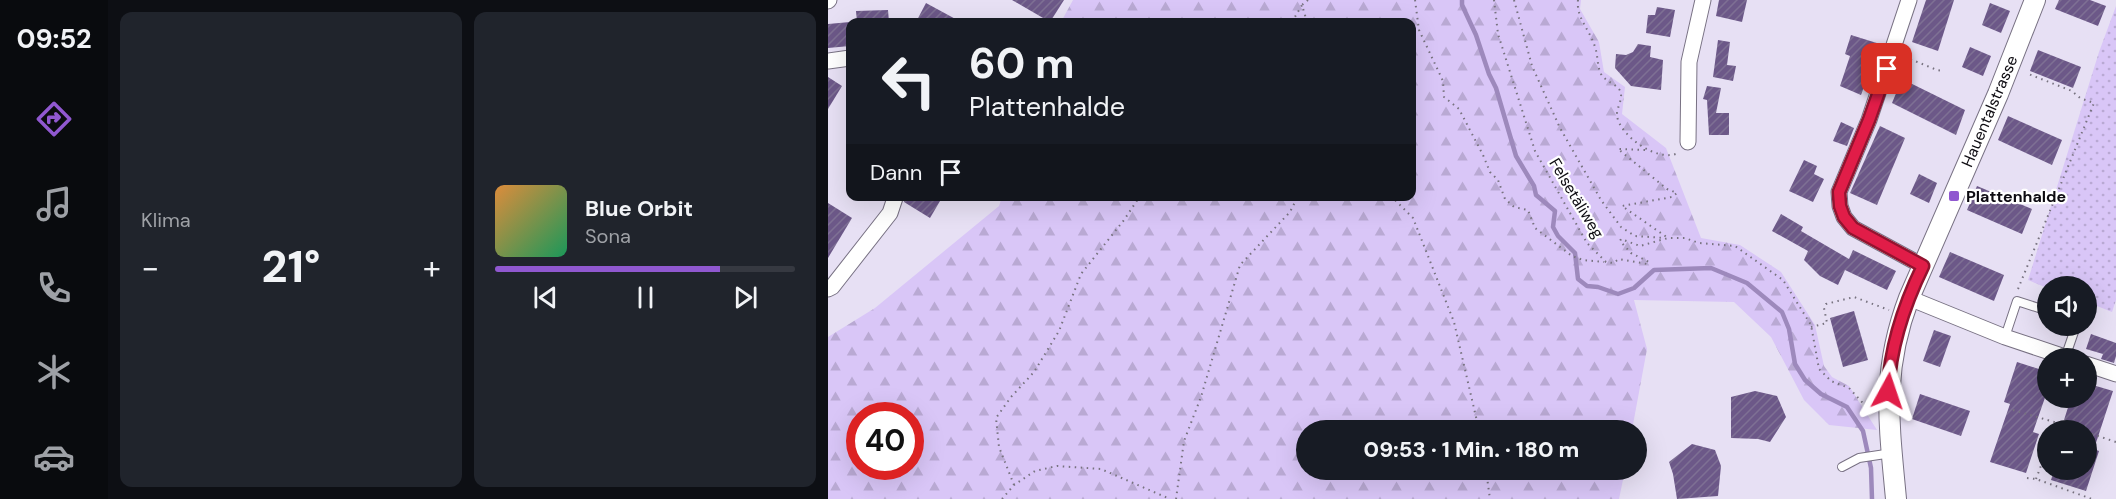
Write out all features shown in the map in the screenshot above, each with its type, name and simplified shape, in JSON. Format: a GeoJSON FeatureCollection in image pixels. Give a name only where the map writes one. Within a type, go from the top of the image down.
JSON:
{"type":"FeatureCollection","features":[{"type":"Feature","properties":{"kind":"street"},"geometry":{"type":"LineString","coordinates":[[1688,142],[1689,62],[1703,0]]}},
{"type":"Feature","properties":{"kind":"street"},"geometry":{"type":"LineString","coordinates":[[1909,0],[1869,120],[1839,192],[1844,217],[1853,228],[1923,266]]}},
{"type":"Feature","properties":{"kind":"street","name":"Hauentalstrasse"},"geometry":{"type":"LineString","coordinates":[[1896,499],[1888,418],[1889,378],[1898,328],[1998,94],[2035,0]]}},
{"type":"Feature","properties":{"kind":"street"},"geometry":{"type":"LineString","coordinates":[[828,61],[846,59]]}},
{"type":"Feature","properties":{"kind":"street"},"geometry":{"type":"LineString","coordinates":[[828,290],[890,213],[894,201]]}},
{"type":"Feature","properties":{"kind":"street"},"geometry":{"type":"LineString","coordinates":[[1909,298],[2037,348]]}},
{"type":"Feature","properties":{"kind":"street"},"geometry":{"type":"LineString","coordinates":[[2097,368],[2116,374]]}},
{"type":"Feature","properties":{"kind":"lane"},"geometry":{"type":"LineString","coordinates":[[2005,337],[2017,301],[2037,307]]}},
{"type":"Feature","properties":{"kind":"lane"},"geometry":{"type":"LineString","coordinates":[[1842,466],[1859,458],[1892,453]]}},
{"type":"Feature","properties":{"kind":"path"},"geometry":{"type":"LineString","coordinates":[[1294,18],[1308,0]]}},
{"type":"Feature","properties":{"kind":"path"},"geometry":{"type":"LineString","coordinates":[[1415,0],[1419,30],[1443,81],[1444,97],[1459,109],[1490,172],[1498,180],[1505,199],[1514,207],[1528,210],[1535,228],[1572,256],[1583,260],[1606,262]]}},
{"type":"Feature","properties":{"kind":"path","name":"Felsetäliweg"},"geometry":{"type":"LineString","coordinates":[[1494,0],[1498,34],[1535,151],[1587,243],[1606,262],[1613,263],[1619,259],[1647,264],[1649,262],[1630,253],[1620,241],[1621,239],[1640,246],[1668,238],[1685,238],[1698,243],[1735,246],[1783,280],[1811,327],[1819,369],[1831,381],[1849,388],[1876,418]]}},
{"type":"Feature","properties":{"kind":"path"},"geometry":{"type":"LineString","coordinates":[[1514,0],[1532,66],[1560,128],[1601,200],[1621,227],[1635,236],[1668,238]]}},
{"type":"Feature","properties":{"kind":"path"},"geometry":{"type":"LineString","coordinates":[[1578,0],[1579,15],[1595,46],[1601,74],[1618,88],[1621,96],[1617,114],[1620,126],[1647,150],[1656,154],[1672,156],[1680,152],[1688,142]]}},
{"type":"Feature","properties":{"kind":"path"},"geometry":{"type":"LineString","coordinates":[[1302,5],[1306,18]]}},
{"type":"Feature","properties":{"kind":"path"},"geometry":{"type":"LineString","coordinates":[[1893,52],[1944,71]]}},
{"type":"Feature","properties":{"kind":"path"},"geometry":{"type":"LineString","coordinates":[[2017,70],[2072,91],[2080,98],[2094,103],[2020,285],[2017,301]]}},
{"type":"Feature","properties":{"kind":"path"},"geometry":{"type":"LineString","coordinates":[[1647,150],[1618,149],[1667,189],[1677,193],[1672,197],[1622,206],[1668,238]]}},
{"type":"Feature","properties":{"kind":"path"},"geometry":{"type":"LineString","coordinates":[[1014,485],[999,447],[996,418],[1011,397],[1034,372],[1059,331],[1081,274],[1137,201]]}},
{"type":"Feature","properties":{"kind":"path"},"geometry":{"type":"LineString","coordinates":[[1176,499],[1184,441],[1201,397],[1240,265],[1290,212],[1296,201]]}},
{"type":"Feature","properties":{"kind":"path"},"geometry":{"type":"LineString","coordinates":[[1396,201],[1413,218],[1454,322],[1477,420]]}},
{"type":"Feature","properties":{"kind":"path"},"geometry":{"type":"LineString","coordinates":[[1811,327],[1827,323],[1824,308],[1826,304],[1854,297],[1894,312]]}},
{"type":"Feature","properties":{"kind":"path"},"geometry":{"type":"LineString","coordinates":[[2013,411],[2050,420]]}},
{"type":"Feature","properties":{"kind":"path"},"geometry":{"type":"LineString","coordinates":[[2097,436],[2116,442]]}},
{"type":"Feature","properties":{"kind":"path"},"geometry":{"type":"LineString","coordinates":[[1002,499],[1014,485],[1035,471],[1057,466],[1101,469],[1170,499]]}},
{"type":"Feature","properties":{"kind":"path"},"geometry":{"type":"LineString","coordinates":[[2027,478],[2036,479],[2092,499]]}},
{"type":"Feature","properties":{"kind":"path"},"geometry":{"type":"LineString","coordinates":[[1487,480],[1490,499]]}},
{"type":"Feature","properties":{"kind":"green space"},"geometry":{"type":"Polygon","coordinates":[[[1073,0],[1581,0],[1580,9],[1599,42],[1604,72],[1625,87],[1622,114],[1666,148],[1701,238],[1740,245],[1781,272],[1815,325],[1824,366],[1832,377],[1849,386],[1877,430],[1829,425],[1804,400],[1771,337],[1734,302],[1634,300],[1647,349],[1634,420],[1296,420],[1296,480],[1623,480],[1619,499],[828,499],[828,337],[875,308],[999,206],[1001,201],[1416,201],[1416,18],[1063,18],[1073,0]]]}},
{"type":"Feature","properties":{"kind":"green space"},"geometry":{"type":"Polygon","coordinates":[[[2116,6],[2116,300],[2112,312],[2097,306],[2097,276],[2037,276],[2037,284],[2028,280],[2099,52],[2116,6]]]}},
{"type":"Feature","properties":{"kind":"building"},"geometry":{"type":"Polygon","coordinates":[[[1012,0],[1064,0],[1053,18],[1043,18],[1012,0]]]}},
{"type":"Feature","properties":{"kind":"building"},"geometry":{"type":"Polygon","coordinates":[[[1719,0],[1747,0],[1742,22],[1716,16],[1719,0]]]}},
{"type":"Feature","properties":{"kind":"building"},"geometry":{"type":"Polygon","coordinates":[[[1926,0],[1954,0],[1938,51],[1912,42],[1926,0]]]}},
{"type":"Feature","properties":{"kind":"building"},"geometry":{"type":"Polygon","coordinates":[[[2059,0],[2090,0],[2106,6],[2098,26],[2055,9],[2059,0]]]}},
{"type":"Feature","properties":{"kind":"building"},"geometry":{"type":"Polygon","coordinates":[[[926,3],[954,18],[918,18],[926,3]]]}},
{"type":"Feature","properties":{"kind":"building"},"geometry":{"type":"Polygon","coordinates":[[[1990,3],[2010,11],[2001,33],[1982,25],[1990,3]]]}},
{"type":"Feature","properties":{"kind":"building"},"geometry":{"type":"Polygon","coordinates":[[[1657,7],[1675,10],[1670,37],[1646,33],[1648,15],[1655,15],[1657,7]]]}},
{"type":"Feature","properties":{"kind":"building"},"geometry":{"type":"Polygon","coordinates":[[[888,10],[889,18],[857,18],[856,11],[888,10]]]}},
{"type":"Feature","properties":{"kind":"building"},"geometry":{"type":"Polygon","coordinates":[[[846,22],[846,46],[828,48],[828,24],[846,22]]]}},
{"type":"Feature","properties":{"kind":"building"},"geometry":{"type":"Polygon","coordinates":[[[1851,35],[1880,44],[1861,95],[1840,86],[1850,56],[1845,54],[1851,35]]]}},
{"type":"Feature","properties":{"kind":"building"},"geometry":{"type":"Polygon","coordinates":[[[1718,40],[1730,42],[1727,65],[1736,66],[1733,81],[1713,77],[1718,40]]]}},
{"type":"Feature","properties":{"kind":"building"},"geometry":{"type":"Polygon","coordinates":[[[1638,44],[1651,46],[1650,57],[1663,60],[1661,90],[1631,86],[1615,68],[1616,54],[1626,55],[1633,52],[1638,44]]]}},
{"type":"Feature","properties":{"kind":"building"},"geometry":{"type":"Polygon","coordinates":[[[1970,47],[1991,56],[1983,76],[1962,67],[1970,47]]]}},
{"type":"Feature","properties":{"kind":"building"},"geometry":{"type":"Polygon","coordinates":[[[2038,50],[2081,67],[2073,88],[2030,71],[2038,50]]]}},
{"type":"Feature","properties":{"kind":"building"},"geometry":{"type":"Polygon","coordinates":[[[828,77],[842,86],[828,109],[828,77]]]}},
{"type":"Feature","properties":{"kind":"building"},"geometry":{"type":"Polygon","coordinates":[[[1902,79],[1965,110],[1956,135],[1892,103],[1902,79]]]}},
{"type":"Feature","properties":{"kind":"building"},"geometry":{"type":"Polygon","coordinates":[[[1707,86],[1721,88],[1716,113],[1729,113],[1729,135],[1709,135],[1707,100],[1703,99],[1707,86]]]}},
{"type":"Feature","properties":{"kind":"building"},"geometry":{"type":"Polygon","coordinates":[[[2008,116],[2062,140],[2052,165],[1998,140],[2008,116]]]}},
{"type":"Feature","properties":{"kind":"building"},"geometry":{"type":"Polygon","coordinates":[[[1841,122],[1854,128],[1847,146],[1833,141],[1841,122]]]}},
{"type":"Feature","properties":{"kind":"building"},"geometry":{"type":"Polygon","coordinates":[[[1880,126],[1905,138],[1877,205],[1850,193],[1880,126]]]}},
{"type":"Feature","properties":{"kind":"building"},"geometry":{"type":"Polygon","coordinates":[[[1804,160],[1817,166],[1814,174],[1824,179],[1813,202],[1789,191],[1804,160]]]}},
{"type":"Feature","properties":{"kind":"building"},"geometry":{"type":"Polygon","coordinates":[[[1919,174],[1937,183],[1929,203],[1910,194],[1919,174]]]}},
{"type":"Feature","properties":{"kind":"building"},"geometry":{"type":"Polygon","coordinates":[[[1977,186],[2032,209],[2022,234],[1967,210],[1977,186]]]}},
{"type":"Feature","properties":{"kind":"building"},"geometry":{"type":"Polygon","coordinates":[[[904,201],[940,201],[930,218],[904,201]]]}},
{"type":"Feature","properties":{"kind":"building"},"geometry":{"type":"Polygon","coordinates":[[[828,203],[852,218],[828,258],[828,203]]]}},
{"type":"Feature","properties":{"kind":"building"},"geometry":{"type":"Polygon","coordinates":[[[1781,214],[1803,227],[1801,231],[1849,259],[1853,250],[1896,271],[1887,290],[1845,270],[1838,285],[1820,276],[1804,260],[1808,251],[1772,231],[1781,214]]]}},
{"type":"Feature","properties":{"kind":"building"},"geometry":{"type":"Polygon","coordinates":[[[1950,252],[2004,275],[1994,301],[1939,277],[1950,252]]]}},
{"type":"Feature","properties":{"kind":"building"},"geometry":{"type":"Polygon","coordinates":[[[1854,311],[1868,360],[1843,367],[1830,318],[1854,311]]]}},
{"type":"Feature","properties":{"kind":"building"},"geometry":{"type":"Polygon","coordinates":[[[1934,330],[1951,336],[1940,367],[1923,361],[1934,330]]]}},
{"type":"Feature","properties":{"kind":"building"},"geometry":{"type":"Polygon","coordinates":[[[2090,336],[2116,343],[2114,363],[2101,359],[2103,354],[2097,352],[2097,348],[2086,348],[2090,336]]]}},
{"type":"Feature","properties":{"kind":"building"},"geometry":{"type":"Polygon","coordinates":[[[2017,362],[2037,368],[2037,408],[2041,408],[2033,432],[2037,433],[2037,440],[2026,473],[1990,462],[2010,404],[2004,402],[2017,362]]]}},
{"type":"Feature","properties":{"kind":"building"},"geometry":{"type":"Polygon","coordinates":[[[2097,386],[2113,391],[2097,440],[2097,420],[2064,420],[2068,408],[2097,408],[2097,386]]]}},
{"type":"Feature","properties":{"kind":"building"},"geometry":{"type":"Polygon","coordinates":[[[1755,391],[1777,396],[1786,417],[1770,442],[1731,438],[1731,397],[1755,391]]]}},
{"type":"Feature","properties":{"kind":"building"},"geometry":{"type":"Polygon","coordinates":[[[1920,394],[1970,411],[1961,436],[1912,419],[1920,394]]]}},
{"type":"Feature","properties":{"kind":"building"},"geometry":{"type":"Polygon","coordinates":[[[1692,444],[1715,450],[1721,466],[1718,496],[1677,499],[1669,462],[1692,444]]]}},
{"type":"Feature","properties":{"kind":"building"},"geometry":{"type":"Polygon","coordinates":[[[2051,480],[2090,480],[2086,491],[2051,480]]]}},
{"type":"Feature","properties":{"kind":"waterway"},"geometry":{"type":"LineString","coordinates":[[1462,0],[1462,5],[1496,88],[1516,156],[1534,186],[1536,195],[1555,211],[1553,227],[1558,236],[1575,253],[1578,279],[1587,286],[1618,294],[1634,288],[1654,270],[1711,268],[1747,283],[1782,312],[1789,329],[1795,364],[1805,380],[1821,394],[1847,407],[1863,431],[1871,468],[1872,499]]}},
{"type":"Feature","properties":{"kind":"place","name":"Plattenhalde"},"geometry":{"type":"Point","coordinates":[1954,196]}},
{"type":"Feature","properties":{"kind":"route"},"geometry":{"type":"LineString","coordinates":[[1887,69],[1839,192],[1844,217],[1853,228],[1923,266],[1898,328],[1888,391]]}}]}
